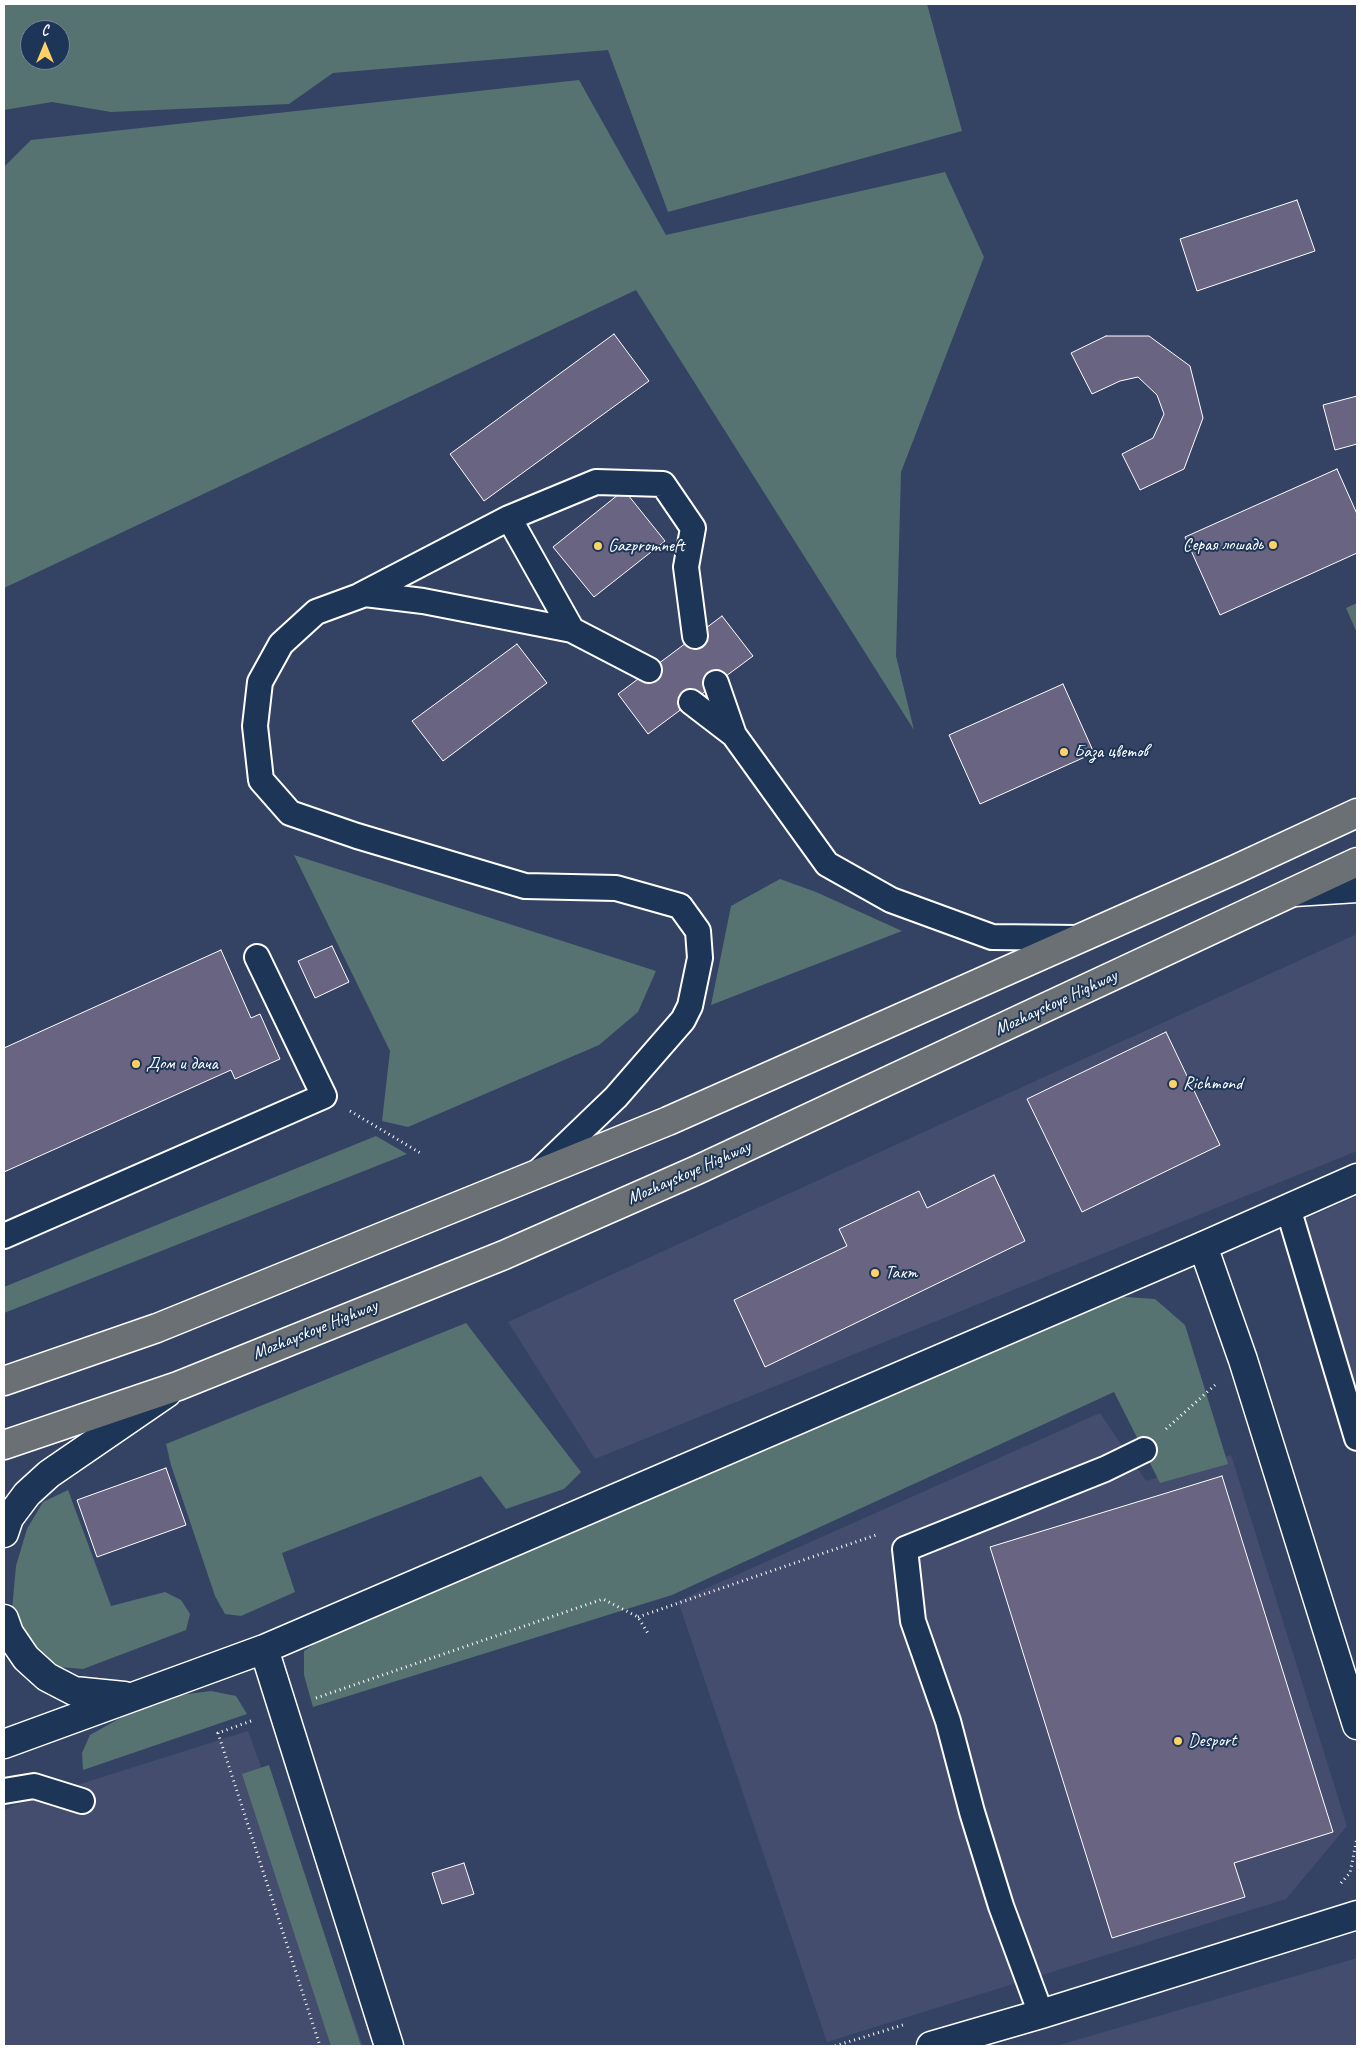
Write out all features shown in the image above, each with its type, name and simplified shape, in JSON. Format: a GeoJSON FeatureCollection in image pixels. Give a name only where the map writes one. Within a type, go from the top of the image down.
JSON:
{"type":"FeatureCollection","features":[{"type":"Feature","properties":{"kind":"main road"},"geometry":{"type":"LineString","coordinates":[[4,1381],[17,1371],[157,1328],[668,1121],[1357,813]]}},
{"type":"Feature","properties":{"kind":"main road","name":"Mozhayskoye Highway"},"geometry":{"type":"LineString","coordinates":[[4,1445],[178,1386],[504,1255],[697,1170],[1357,862]]}},
{"type":"Feature","properties":{"kind":"street"},"geometry":{"type":"LineString","coordinates":[[1294,892],[1357,888]]}},
{"type":"Feature","properties":{"kind":"street"},"geometry":{"type":"LineString","coordinates":[[4,1744],[264,1649],[1203,1246],[1357,1178]]}},
{"type":"Feature","properties":{"kind":"street"},"geometry":{"type":"LineString","coordinates":[[1203,1246],[1243,1360],[1357,1725]]}},
{"type":"Feature","properties":{"kind":"street"},"geometry":{"type":"LineString","coordinates":[[4,1533],[9,1518],[27,1494],[49,1474],[178,1386]]}},
{"type":"Feature","properties":{"kind":"street"},"geometry":{"type":"LineString","coordinates":[[4,1619],[9,1633],[26,1658],[48,1677],[74,1691],[133,1696]]}},
{"type":"Feature","properties":{"kind":"street"},"geometry":{"type":"LineString","coordinates":[[264,1649],[389,2046]]}},
{"type":"Feature","properties":{"kind":"street"},"geometry":{"type":"LineString","coordinates":[[931,2046],[1041,2014],[1357,1915]]}},
{"type":"Feature","properties":{"kind":"lane"},"geometry":{"type":"LineString","coordinates":[[359,596],[509,518],[596,482],[663,484],[693,528],[686,567],[696,636]]}},
{"type":"Feature","properties":{"kind":"lane"},"geometry":{"type":"LineString","coordinates":[[509,518],[572,630]]}},
{"type":"Feature","properties":{"kind":"lane"},"geometry":{"type":"LineString","coordinates":[[532,1177],[616,1097],[683,1020],[690,1006],[700,958],[698,931],[680,906],[616,888],[525,886],[357,836],[290,813],[261,780],[255,726],[260,682],[281,644],[316,612],[365,594],[423,601],[572,630],[649,670]]}},
{"type":"Feature","properties":{"kind":"lane"},"geometry":{"type":"LineString","coordinates":[[716,683],[734,735],[827,864],[891,900],[992,937],[1080,938]]}},
{"type":"Feature","properties":{"kind":"lane"},"geometry":{"type":"LineString","coordinates":[[691,702],[734,735]]}},
{"type":"Feature","properties":{"kind":"lane"},"geometry":{"type":"LineString","coordinates":[[4,1236],[324,1096],[257,957]]}},
{"type":"Feature","properties":{"kind":"lane"},"geometry":{"type":"LineString","coordinates":[[1288,1208],[1357,1438]]}},
{"type":"Feature","properties":{"kind":"lane"},"geometry":{"type":"LineString","coordinates":[[1041,2014],[1001,1906],[972,1812],[948,1721],[913,1621],[904,1550],[1105,1468],[1144,1450]]}},
{"type":"Feature","properties":{"kind":"lane"},"geometry":{"type":"LineString","coordinates":[[4,1791],[34,1786],[82,1801]]}},
{"type":"Feature","properties":{"kind":"path"},"geometry":{"type":"LineString","coordinates":[[324,1096],[422,1154]]}},
{"type":"Feature","properties":{"kind":"path"},"geometry":{"type":"LineString","coordinates":[[1144,1450],[1243,1360]]}},
{"type":"Feature","properties":{"kind":"path"},"geometry":{"type":"LineString","coordinates":[[638,1618],[882,1532]]}},
{"type":"Feature","properties":{"kind":"path"},"geometry":{"type":"LineString","coordinates":[[320,2046],[218,1733],[603,1599],[638,1618],[649,1635]]}},
{"type":"Feature","properties":{"kind":"shaded area"},"geometry":{"type":"Polygon","coordinates":[[[1357,934],[1357,1151],[595,1459],[508,1322],[1357,934]]]}},
{"type":"Feature","properties":{"kind":"shaded area"},"geometry":{"type":"Polygon","coordinates":[[[1357,1196],[1357,1397],[1305,1219],[1357,1196]]]}},
{"type":"Feature","properties":{"kind":"shaded area"},"geometry":{"type":"Polygon","coordinates":[[[1100,1413],[1146,1481],[1231,1455],[1347,1826],[1286,1899],[827,2042],[678,1601],[1100,1413]]]}},
{"type":"Feature","properties":{"kind":"shaded area"},"geometry":{"type":"Polygon","coordinates":[[[248,1731],[363,2046],[4,2046],[4,1811],[14,1805],[248,1731]]]}},
{"type":"Feature","properties":{"kind":"shaded area"},"geometry":{"type":"Polygon","coordinates":[[[1357,1958],[1357,2046],[1056,2046],[1357,1958]]]}},
{"type":"Feature","properties":{"kind":"green space"},"geometry":{"type":"Polygon","coordinates":[[[4,4],[927,4],[962,131],[668,212],[608,50],[333,73],[289,104],[111,112],[52,102],[4,110],[4,4]]]}},
{"type":"Feature","properties":{"kind":"green space"},"geometry":{"type":"Polygon","coordinates":[[[579,80],[666,235],[945,172],[984,257],[901,472],[896,656],[914,730],[636,290],[4,588],[4,167],[31,140],[579,80]]]}},
{"type":"Feature","properties":{"kind":"green space"},"geometry":{"type":"Polygon","coordinates":[[[1357,603],[1357,633],[1346,608],[1357,603]]]}},
{"type":"Feature","properties":{"kind":"green space"},"geometry":{"type":"Polygon","coordinates":[[[294,855],[656,971],[638,1012],[599,1045],[408,1127],[382,1121],[390,1051],[294,855]]]}},
{"type":"Feature","properties":{"kind":"green space"},"geometry":{"type":"Polygon","coordinates":[[[780,879],[816,892],[902,931],[711,1005],[731,906],[780,879]]]}},
{"type":"Feature","properties":{"kind":"green space"},"geometry":{"type":"Polygon","coordinates":[[[376,1136],[407,1154],[4,1313],[4,1287],[376,1136]]]}},
{"type":"Feature","properties":{"kind":"green space"},"geometry":{"type":"Polygon","coordinates":[[[1111,1296],[1155,1299],[1185,1325],[1228,1464],[1160,1483],[1114,1392],[672,1595],[313,1707],[304,1675],[304,1651],[328,1635],[1111,1296]]]}},
{"type":"Feature","properties":{"kind":"green space"},"geometry":{"type":"Polygon","coordinates":[[[466,1323],[581,1472],[564,1489],[506,1509],[481,1476],[282,1553],[295,1592],[241,1616],[225,1614],[215,1596],[171,1465],[166,1444],[466,1323]]]}},
{"type":"Feature","properties":{"kind":"green space"},"geometry":{"type":"Polygon","coordinates":[[[68,1490],[111,1606],[165,1592],[181,1600],[190,1614],[186,1630],[83,1669],[46,1666],[21,1637],[12,1610],[16,1566],[27,1529],[43,1502],[68,1490]]]}},
{"type":"Feature","properties":{"kind":"green space"},"geometry":{"type":"Polygon","coordinates":[[[211,1691],[236,1696],[247,1714],[83,1770],[82,1753],[90,1735],[124,1716],[180,1695],[211,1691]]]}},
{"type":"Feature","properties":{"kind":"green space"},"geometry":{"type":"Polygon","coordinates":[[[269,1765],[361,2046],[331,2046],[242,1774],[269,1765]]]}},
{"type":"Feature","properties":{"kind":"building"},"geometry":{"type":"Polygon","coordinates":[[[1297,200],[1315,251],[1197,291],[1180,239],[1297,200]]]}},
{"type":"Feature","properties":{"kind":"building"},"geometry":{"type":"Polygon","coordinates":[[[614,334],[649,381],[484,501],[450,454],[614,334]]]}},
{"type":"Feature","properties":{"kind":"building"},"geometry":{"type":"Polygon","coordinates":[[[1106,336],[1149,336],[1190,366],[1203,418],[1184,469],[1140,490],[1122,454],[1153,438],[1164,414],[1157,395],[1138,377],[1120,381],[1092,394],[1071,353],[1106,336]]]}},
{"type":"Feature","properties":{"kind":"building"},"geometry":{"type":"Polygon","coordinates":[[[1357,396],[1357,444],[1335,450],[1323,405],[1357,396]]]}},
{"type":"Feature","properties":{"kind":"building","name":"Серая лошадь"},"geometry":{"type":"Polygon","coordinates":[[[1337,469],[1357,514],[1357,553],[1220,615],[1185,537],[1337,469]]]}},
{"type":"Feature","properties":{"kind":"building"},"geometry":{"type":"Polygon","coordinates":[[[624,490],[665,541],[594,597],[553,547],[624,490]]]}},
{"type":"Feature","properties":{"kind":"building"},"geometry":{"type":"Polygon","coordinates":[[[722,616],[753,656],[648,734],[618,694],[722,616]]]}},
{"type":"Feature","properties":{"kind":"building"},"geometry":{"type":"Polygon","coordinates":[[[517,644],[547,683],[443,761],[412,721],[517,644]]]}},
{"type":"Feature","properties":{"kind":"building"},"geometry":{"type":"Polygon","coordinates":[[[1063,684],[1094,753],[980,804],[949,735],[1063,684]]]}},
{"type":"Feature","properties":{"kind":"building"},"geometry":{"type":"Polygon","coordinates":[[[332,946],[349,982],[315,998],[298,961],[332,946]]]}},
{"type":"Feature","properties":{"kind":"building","name":"Дом и дача"},"geometry":{"type":"Polygon","coordinates":[[[221,950],[251,1018],[260,1014],[280,1059],[235,1079],[231,1070],[4,1172],[4,1048],[221,950]]]}},
{"type":"Feature","properties":{"kind":"building"},"geometry":{"type":"Polygon","coordinates":[[[1166,1032],[1220,1145],[1082,1212],[1027,1099],[1166,1032]]]}},
{"type":"Feature","properties":{"kind":"building","name":"Такт"},"geometry":{"type":"Polygon","coordinates":[[[994,1175],[1025,1241],[765,1367],[734,1300],[847,1246],[839,1229],[919,1191],[927,1208],[994,1175]]]}},
{"type":"Feature","properties":{"kind":"building"},"geometry":{"type":"Polygon","coordinates":[[[166,1468],[186,1525],[97,1557],[77,1500],[166,1468]]]}},
{"type":"Feature","properties":{"kind":"building","name":"Desport"},"geometry":{"type":"Polygon","coordinates":[[[1222,1476],[1333,1832],[1234,1863],[1245,1897],[1112,1938],[990,1547],[1222,1476]]]}},
{"type":"Feature","properties":{"kind":"building"},"geometry":{"type":"Polygon","coordinates":[[[464,1863],[474,1894],[442,1904],[432,1873],[464,1863]]]}},
{"type":"Feature","properties":{"kind":"place","name":"Серая лошадь"},"geometry":{"type":"Point","coordinates":[1273,545]}},
{"type":"Feature","properties":{"kind":"place","name":"Gazpromneft"},"geometry":{"type":"Point","coordinates":[598,546]}},
{"type":"Feature","properties":{"kind":"place","name":"База цветов"},"geometry":{"type":"Point","coordinates":[1064,752]}},
{"type":"Feature","properties":{"kind":"place","name":"Дом и дача"},"geometry":{"type":"Point","coordinates":[136,1064]}},
{"type":"Feature","properties":{"kind":"place","name":"Richmond"},"geometry":{"type":"Point","coordinates":[1173,1084]}},
{"type":"Feature","properties":{"kind":"place","name":"Такт"},"geometry":{"type":"Point","coordinates":[875,1273]}},
{"type":"Feature","properties":{"kind":"place","name":"Desport"},"geometry":{"type":"Point","coordinates":[1178,1741]}}]}
